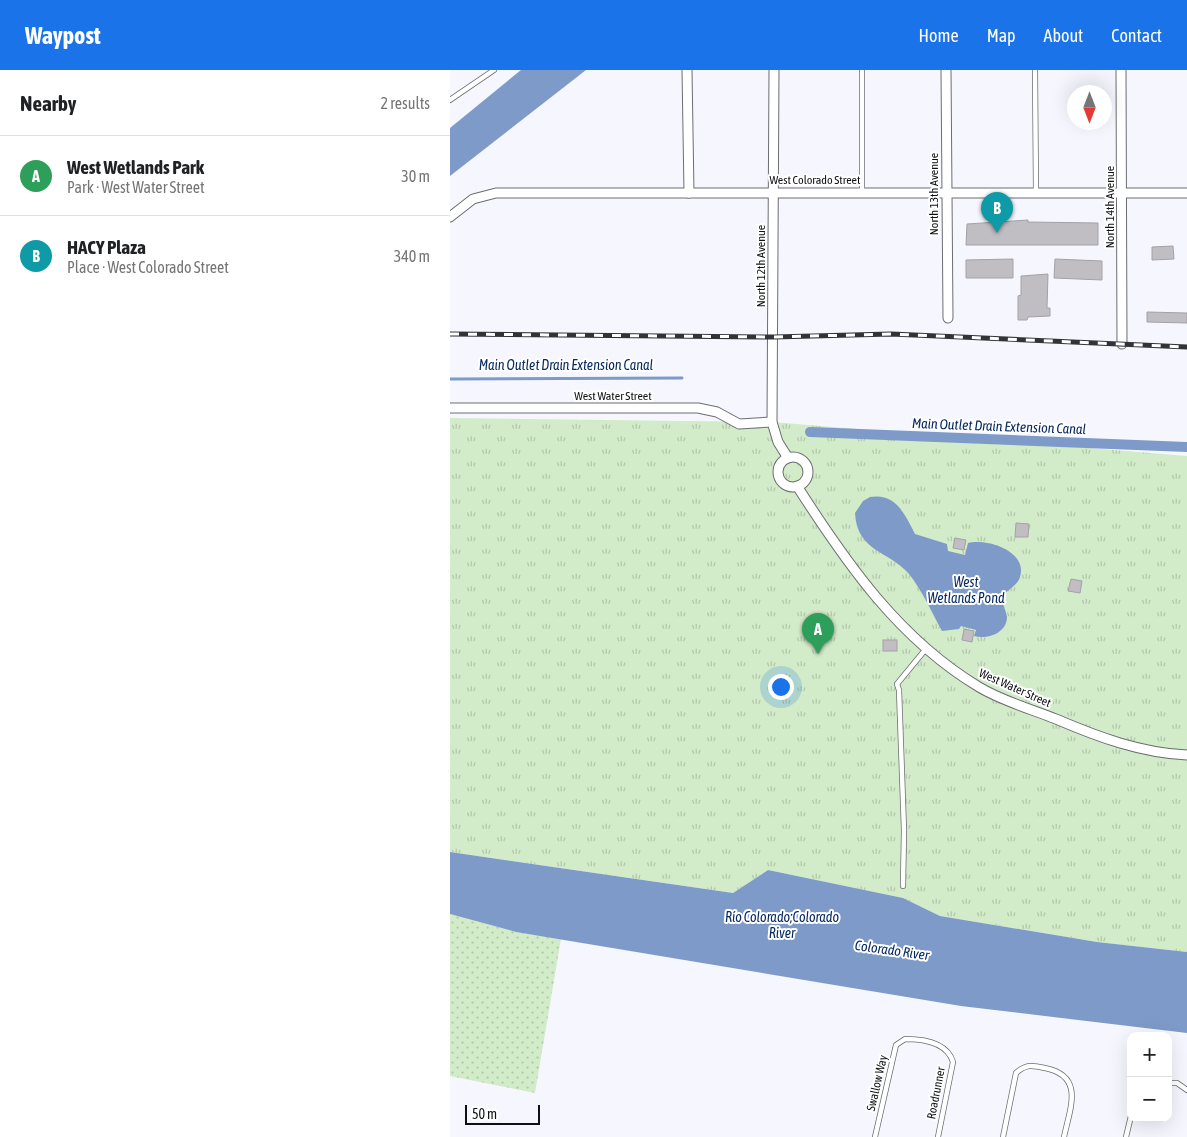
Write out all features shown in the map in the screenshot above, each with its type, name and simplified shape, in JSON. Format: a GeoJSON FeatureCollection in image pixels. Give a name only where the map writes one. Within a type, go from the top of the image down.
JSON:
{"type":"FeatureCollection","features":[{"type":"Feature","properties":{"kind":"street"},"geometry":{"type":"LineString","coordinates":[[688,70],[689,193]]}},
{"type":"Feature","properties":{"kind":"street","name":"North 12th Avenue"},"geometry":{"type":"LineString","coordinates":[[774,70],[772,422],[778,442],[788,458]]}},
{"type":"Feature","properties":{"kind":"street","name":"North 13th Avenue"},"geometry":{"type":"LineString","coordinates":[[946,70],[948,318]]}},
{"type":"Feature","properties":{"kind":"street","name":"North 14th Avenue"},"geometry":{"type":"LineString","coordinates":[[1121,70],[1122,344]]}},
{"type":"Feature","properties":{"kind":"street","name":"West Colorado Street"},"geometry":{"type":"LineString","coordinates":[[450,217],[473,199],[496,193],[1187,193]]}},
{"type":"Feature","properties":{"kind":"street","name":"West Water Street"},"geometry":{"type":"LineString","coordinates":[[450,408],[698,408],[717,412],[739,424],[772,422]]}},
{"type":"Feature","properties":{"kind":"street"},"geometry":{"type":"LineString","coordinates":[[788,458],[798,458],[808,469],[807,478],[798,486],[787,486],[778,474],[780,465],[788,458]]}},
{"type":"Feature","properties":{"kind":"street","name":"West Water Street"},"geometry":{"type":"LineString","coordinates":[[798,486],[844,557],[884,608],[925,650],[980,688],[1072,726],[1141,750],[1187,755]]}},
{"type":"Feature","properties":{"kind":"lane"},"geometry":{"type":"LineString","coordinates":[[450,100],[494,70]]}},
{"type":"Feature","properties":{"kind":"lane"},"geometry":{"type":"LineString","coordinates":[[862,70],[862,193]]}},
{"type":"Feature","properties":{"kind":"lane"},"geometry":{"type":"LineString","coordinates":[[1035,70],[1036,193]]}},
{"type":"Feature","properties":{"kind":"lane"},"geometry":{"type":"LineString","coordinates":[[903,886],[904,830],[900,690],[897,684],[925,650]]}},
{"type":"Feature","properties":{"kind":"lane","name":"Roadrunner"},"geometry":{"type":"LineString","coordinates":[[905,1039],[940,1045],[950,1054],[953,1062],[938,1137]]}},
{"type":"Feature","properties":{"kind":"lane","name":"Swallow Way"},"geometry":{"type":"LineString","coordinates":[[875,1137],[896,1045],[905,1039]]}},
{"type":"Feature","properties":{"kind":"lane"},"geometry":{"type":"LineString","coordinates":[[1003,1137],[1016,1073],[1024,1066],[1031,1065],[1058,1070],[1068,1079],[1074,1092],[1064,1137]]}},
{"type":"Feature","properties":{"kind":"lane"},"geometry":{"type":"LineString","coordinates":[[1172,1083],[1176,1083],[1187,1090]]}},
{"type":"Feature","properties":{"kind":"lane"},"geometry":{"type":"LineString","coordinates":[[1126,1137],[1130,1122]]}},
{"type":"Feature","properties":{"kind":"green space"},"geometry":{"type":"Polygon","coordinates":[[[450,418],[772,422],[1187,456],[1187,952],[1097,942],[940,916],[903,898],[768,870],[733,893],[450,852],[450,418]]]}},
{"type":"Feature","properties":{"kind":"green space"},"geometry":{"type":"Polygon","coordinates":[[[450,914],[516,932],[561,939],[535,1093],[450,1076],[450,914]]]}},
{"type":"Feature","properties":{"kind":"water"},"geometry":{"type":"Polygon","coordinates":[[[521,70],[586,70],[450,176],[450,128],[521,70]]]}},
{"type":"Feature","properties":{"kind":"water","name":"West Wetlands Pond"},"geometry":{"type":"Polygon","coordinates":[[[870,497],[886,498],[893,501],[903,512],[915,534],[947,544],[948,551],[965,555],[968,543],[976,542],[995,545],[1012,553],[1018,560],[1021,568],[1020,577],[1003,598],[1007,617],[1004,627],[1000,631],[990,636],[979,637],[974,636],[976,630],[961,626],[959,629],[942,631],[923,594],[909,574],[901,566],[867,543],[861,536],[855,513],[863,501],[870,497]]]}},
{"type":"Feature","properties":{"kind":"water","name":"Río Colorado;Colorado River"},"geometry":{"type":"Polygon","coordinates":[[[450,852],[733,893],[768,870],[903,898],[940,916],[1097,942],[1187,952],[1187,1033],[961,1006],[516,932],[450,914],[450,852]]]}},
{"type":"Feature","properties":{"kind":"building"},"geometry":{"type":"Polygon","coordinates":[[[1028,220],[1028,222],[1098,223],[1098,245],[966,245],[967,224],[1028,220]]]}},
{"type":"Feature","properties":{"kind":"building"},"geometry":{"type":"Polygon","coordinates":[[[1173,246],[1174,259],[1152,260],[1152,247],[1173,246]]]}},
{"type":"Feature","properties":{"kind":"building"},"geometry":{"type":"Polygon","coordinates":[[[1013,259],[1013,278],[966,278],[966,260],[1013,259]]]}},
{"type":"Feature","properties":{"kind":"building"},"geometry":{"type":"Polygon","coordinates":[[[1055,259],[1102,261],[1102,280],[1054,278],[1055,259]]]}},
{"type":"Feature","properties":{"kind":"building"},"geometry":{"type":"Polygon","coordinates":[[[1048,274],[1047,308],[1050,308],[1050,316],[1028,317],[1027,320],[1018,320],[1018,296],[1021,295],[1021,276],[1048,274]]]}},
{"type":"Feature","properties":{"kind":"building"},"geometry":{"type":"Polygon","coordinates":[[[1147,312],[1187,313],[1187,323],[1147,322],[1147,312]]]}},
{"type":"Feature","properties":{"kind":"building"},"geometry":{"type":"Polygon","coordinates":[[[1016,523],[1029,524],[1028,537],[1015,537],[1016,523]]]}},
{"type":"Feature","properties":{"kind":"building"},"geometry":{"type":"Polygon","coordinates":[[[955,538],[966,540],[964,550],[953,548],[955,538]]]}},
{"type":"Feature","properties":{"kind":"building"},"geometry":{"type":"Polygon","coordinates":[[[1071,579],[1082,581],[1080,593],[1068,591],[1071,579]]]}},
{"type":"Feature","properties":{"kind":"building"},"geometry":{"type":"Polygon","coordinates":[[[964,629],[974,631],[972,642],[962,640],[964,629]]]}},
{"type":"Feature","properties":{"kind":"building"},"geometry":{"type":"Polygon","coordinates":[[[883,640],[897,640],[897,651],[883,651],[883,640]]]}},
{"type":"Feature","properties":{"kind":"waterway","name":"Main Outlet Drain Extension Canal"},"geometry":{"type":"LineString","coordinates":[[450,379],[682,378]]}},
{"type":"Feature","properties":{"kind":"waterway","name":"Main Outlet Drain Extension Canal"},"geometry":{"type":"LineString","coordinates":[[810,432],[1187,447]]}},
{"type":"Feature","properties":{"kind":"railway"},"geometry":{"type":"LineString","coordinates":[[450,334],[774,337],[891,334],[1187,347]]}},
{"type":"Feature","properties":{"kind":"place","name":"HACY Plaza"},"geometry":{"type":"Point","coordinates":[997,233]}},
{"type":"Feature","properties":{"kind":"place","name":"West Wetlands Park"},"geometry":{"type":"Point","coordinates":[818,654]}},
{"type":"Feature","properties":{"kind":"water label","name":"Colorado River"},"geometry":{"type":"Point","coordinates":[892,950]}}]}
